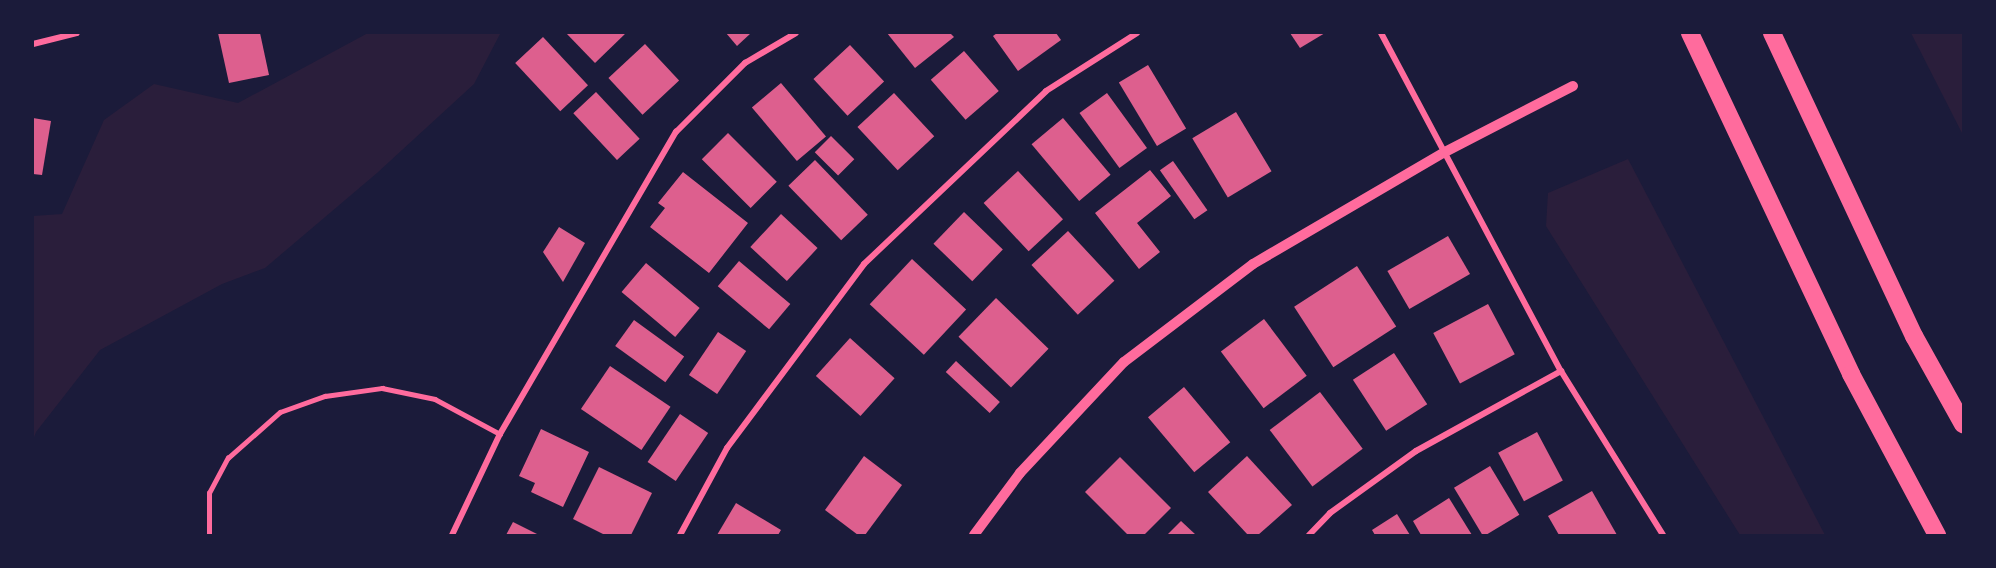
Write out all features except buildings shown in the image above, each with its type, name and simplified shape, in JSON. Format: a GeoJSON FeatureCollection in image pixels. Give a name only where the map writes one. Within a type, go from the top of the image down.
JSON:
{"type":"FeatureCollection","features":[{"type":"Feature","properties":{"kind":"highway"},"geometry":{"type":"LineString","coordinates":[[1690,33],[1851,374],[1937,535]]}},
{"type":"Feature","properties":{"kind":"highway"},"geometry":{"type":"LineString","coordinates":[[1772,33],[1914,336],[1963,424]]}},
{"type":"Feature","properties":{"kind":"street"},"geometry":{"type":"LineString","coordinates":[[33,44],[76,33]]}},
{"type":"Feature","properties":{"kind":"street"},"geometry":{"type":"LineString","coordinates":[[452,535],[500,434],[676,132],[745,63],[796,33]]}},
{"type":"Feature","properties":{"kind":"street"},"geometry":{"type":"LineString","coordinates":[[680,535],[727,448],[864,264],[1046,91],[1137,33]]}},
{"type":"Feature","properties":{"kind":"street"},"geometry":{"type":"LineString","coordinates":[[1382,33],[1561,370],[1663,535]]}},
{"type":"Feature","properties":{"kind":"street"},"geometry":{"type":"LineString","coordinates":[[974,535],[1020,473],[1124,362],[1253,264],[1445,152],[1573,86]]}},
{"type":"Feature","properties":{"kind":"street"},"geometry":{"type":"LineString","coordinates":[[1309,535],[1330,513],[1416,451],[1561,370]]}},
{"type":"Feature","properties":{"kind":"lane"},"geometry":{"type":"LineString","coordinates":[[209,535],[209,493],[228,458],[280,412],[325,396],[382,388],[435,399],[500,434]]}},
{"type":"Feature","properties":{"kind":"shaded area"},"geometry":{"type":"Polygon","coordinates":[[[368,33],[500,34],[474,84],[377,173],[265,268],[222,284],[100,350],[36,432],[33,440],[33,216],[62,214],[104,120],[154,84],[238,103],[368,33]]]}},
{"type":"Feature","properties":{"kind":"shaded area"},"geometry":{"type":"Polygon","coordinates":[[[1911,33],[1963,33],[1963,135],[1911,33]]]}},
{"type":"Feature","properties":{"kind":"shaded area"},"geometry":{"type":"Polygon","coordinates":[[[1628,159],[1825,535],[1740,535],[1546,226],[1548,193],[1628,159]]]}}]}
